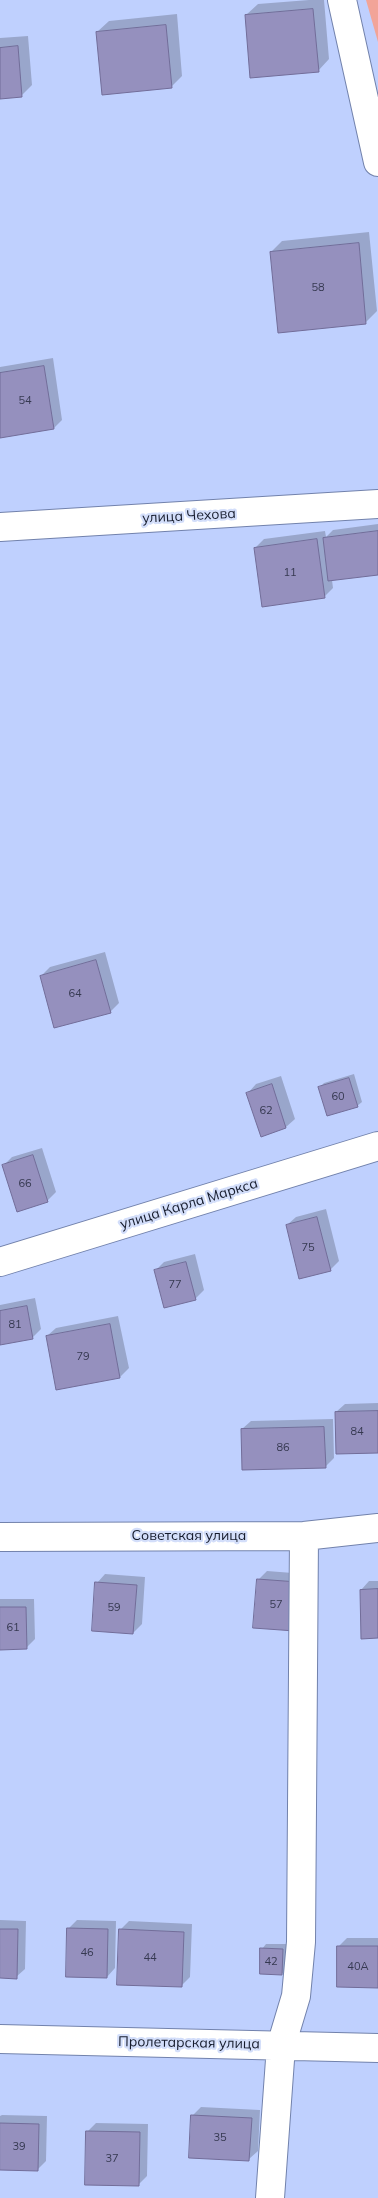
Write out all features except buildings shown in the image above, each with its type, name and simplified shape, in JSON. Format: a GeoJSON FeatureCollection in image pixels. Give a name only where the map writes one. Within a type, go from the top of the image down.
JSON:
{"type":"FeatureCollection","features":[{"type":"Feature","properties":{"kind":"street"},"geometry":{"type":"LineString","coordinates":[[342,0],[378,162]]}},
{"type":"Feature","properties":{"kind":"street","name":"улица Чехова"},"geometry":{"type":"LineString","coordinates":[[0,527],[378,504]]}},
{"type":"Feature","properties":{"kind":"street","name":"улица Карла Маркса"},"geometry":{"type":"LineString","coordinates":[[0,1262],[378,1146]]}},
{"type":"Feature","properties":{"kind":"street","name":"Советская улица"},"geometry":{"type":"LineString","coordinates":[[0,1537],[304,1536],[378,1528]]}},
{"type":"Feature","properties":{"kind":"street"},"geometry":{"type":"LineString","coordinates":[[270,2198],[281,2046],[296,1996],[301,1942],[304,1536]]}},
{"type":"Feature","properties":{"kind":"street","name":"Пролетарская улица"},"geometry":{"type":"LineString","coordinates":[[0,2039],[378,2048]]}},
{"type":"Feature","properties":{"kind":"shaded area"},"geometry":{"type":"Polygon","coordinates":[[[366,0],[378,0],[378,42],[366,0]]]}}]}
